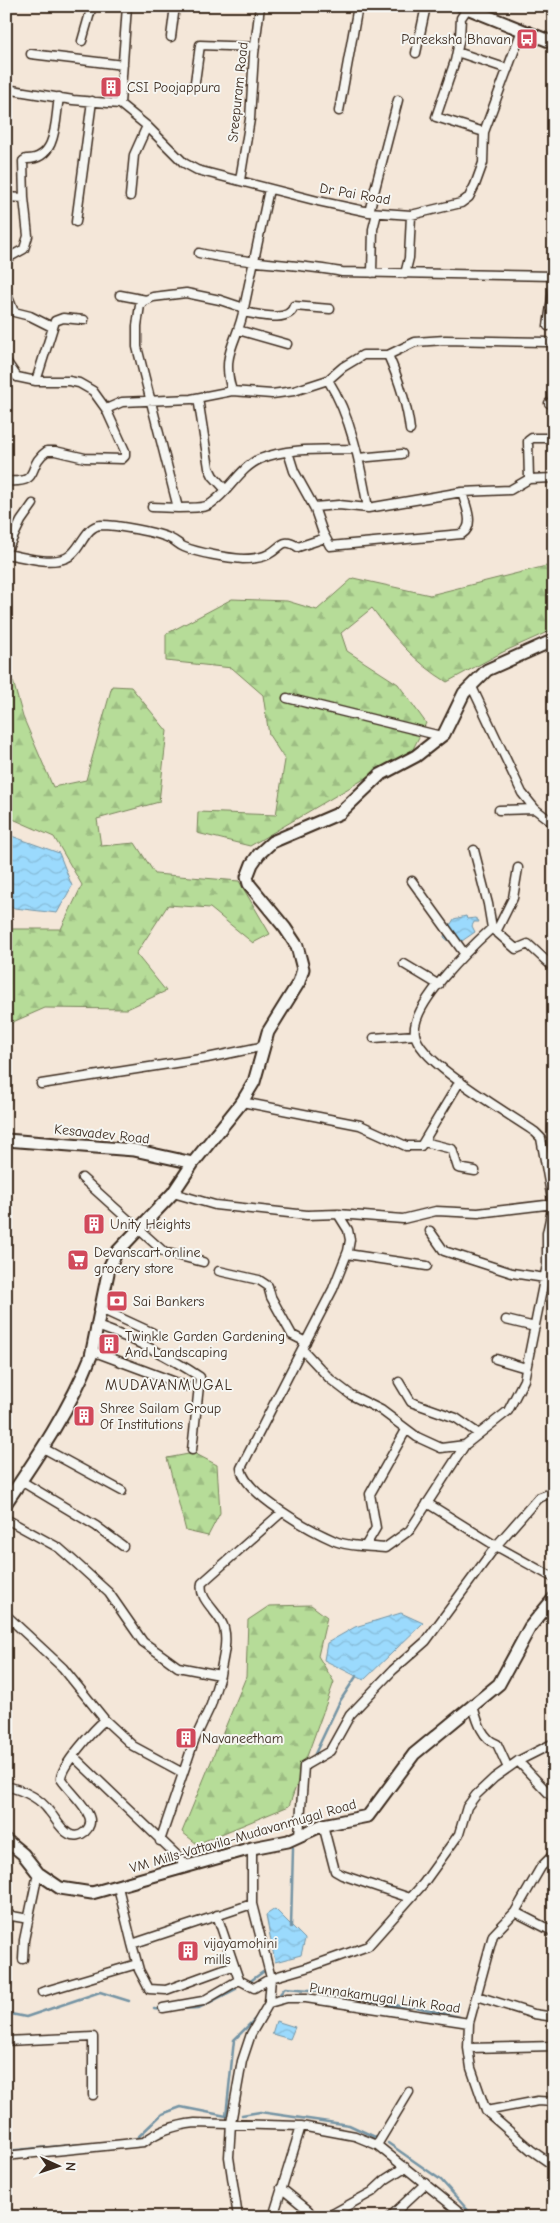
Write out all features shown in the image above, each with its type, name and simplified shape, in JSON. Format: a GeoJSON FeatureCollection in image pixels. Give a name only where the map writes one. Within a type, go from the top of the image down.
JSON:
{"type":"FeatureCollection","features":[{"type":"Feature","properties":{"kind":"street"},"geometry":{"type":"LineString","coordinates":[[82,41],[92,6]]}},
{"type":"Feature","properties":{"kind":"street"},"geometry":{"type":"LineString","coordinates":[[6,89],[120,104],[127,6]]}},
{"type":"Feature","properties":{"kind":"street"},"geometry":{"type":"LineString","coordinates":[[171,36],[175,6]]}},
{"type":"Feature","properties":{"kind":"street","name":"Sreepuram Road"},"geometry":{"type":"LineString","coordinates":[[240,180],[250,119],[260,6]]}},
{"type":"Feature","properties":{"kind":"street"},"geometry":{"type":"LineString","coordinates":[[339,111],[358,6]]}},
{"type":"Feature","properties":{"kind":"street"},"geometry":{"type":"LineString","coordinates":[[416,52],[426,6]]}},
{"type":"Feature","properties":{"kind":"street"},"geometry":{"type":"LineString","coordinates":[[484,132],[436,117],[457,52],[464,7],[554,43]]}},
{"type":"Feature","properties":{"kind":"street","name":"Dr Pai Road"},"geometry":{"type":"LineString","coordinates":[[120,104],[147,126],[184,163],[196,170],[269,189],[373,212],[411,215],[461,202],[469,197],[483,163],[484,132],[522,30]]}},
{"type":"Feature","properties":{"kind":"street"},"geometry":{"type":"LineString","coordinates":[[195,82],[200,45],[255,47]]}},
{"type":"Feature","properties":{"kind":"street"},"geometry":{"type":"LineString","coordinates":[[457,52],[508,69]]}},
{"type":"Feature","properties":{"kind":"street"},"geometry":{"type":"LineString","coordinates":[[31,54],[123,65]]}},
{"type":"Feature","properties":{"kind":"street"},"geometry":{"type":"LineString","coordinates":[[6,259],[24,249],[27,243],[23,162],[26,159],[43,156],[48,151],[59,97]]}},
{"type":"Feature","properties":{"kind":"street"},"geometry":{"type":"LineString","coordinates":[[372,273],[373,212],[398,100]]}},
{"type":"Feature","properties":{"kind":"street"},"geometry":{"type":"LineString","coordinates":[[76,222],[92,101]]}},
{"type":"Feature","properties":{"kind":"street"},"geometry":{"type":"LineString","coordinates":[[130,196],[134,155],[147,126]]}},
{"type":"Feature","properties":{"kind":"street"},"geometry":{"type":"LineString","coordinates":[[232,391],[227,373],[230,348],[244,310],[269,189]]}},
{"type":"Feature","properties":{"kind":"street"},"geometry":{"type":"LineString","coordinates":[[6,197],[24,198]]}},
{"type":"Feature","properties":{"kind":"street"},"geometry":{"type":"LineString","coordinates":[[405,274],[409,258],[411,215]]}},
{"type":"Feature","properties":{"kind":"street"},"geometry":{"type":"LineString","coordinates":[[199,253],[253,263],[308,266],[342,272],[554,276]]}},
{"type":"Feature","properties":{"kind":"street"},"geometry":{"type":"LineString","coordinates":[[548,326],[554,284]]}},
{"type":"Feature","properties":{"kind":"street"},"geometry":{"type":"LineString","coordinates":[[120,296],[146,300],[186,293],[220,300],[244,310],[274,316],[288,315],[292,312],[294,306],[330,309]]}},
{"type":"Feature","properties":{"kind":"street"},"geometry":{"type":"LineString","coordinates":[[8,297],[14,312],[30,316],[52,327]]}},
{"type":"Feature","properties":{"kind":"street"},"geometry":{"type":"LineString","coordinates":[[146,300],[140,305],[138,312],[137,347],[178,508]]}},
{"type":"Feature","properties":{"kind":"street"},"geometry":{"type":"LineString","coordinates":[[36,381],[55,321],[63,318],[84,320]]}},
{"type":"Feature","properties":{"kind":"street"},"geometry":{"type":"LineString","coordinates":[[238,330],[287,344]]}},
{"type":"Feature","properties":{"kind":"street"},"geometry":{"type":"LineString","coordinates":[[106,409],[122,402],[198,398],[232,391],[272,394],[294,391],[328,380],[342,367],[362,355],[388,355],[415,342],[445,340],[546,342]]}},
{"type":"Feature","properties":{"kind":"street"},"geometry":{"type":"LineString","coordinates":[[388,355],[408,410],[410,430]]}},
{"type":"Feature","properties":{"kind":"street"},"geometry":{"type":"LineString","coordinates":[[6,360],[17,377],[36,381],[69,381],[79,383],[93,390],[106,409],[125,451],[125,456],[122,459],[85,458],[47,451],[39,460],[29,478],[23,482],[6,481]]}},
{"type":"Feature","properties":{"kind":"street"},"geometry":{"type":"LineString","coordinates":[[328,380],[345,412],[356,449],[368,508]]}},
{"type":"Feature","properties":{"kind":"street"},"geometry":{"type":"LineString","coordinates":[[198,398],[209,468],[213,476],[226,490]]}},
{"type":"Feature","properties":{"kind":"street"},"geometry":{"type":"LineString","coordinates":[[530,478],[528,441],[532,438],[554,438]]}},
{"type":"Feature","properties":{"kind":"street"},"geometry":{"type":"LineString","coordinates":[[152,507],[207,507],[217,500],[242,472],[260,459],[288,452],[356,449]]}},
{"type":"Feature","properties":{"kind":"street"},"geometry":{"type":"LineString","coordinates":[[288,452],[294,471],[314,507],[325,538],[330,546],[462,534],[467,531],[470,522],[462,492]]}},
{"type":"Feature","properties":{"kind":"street"},"geometry":{"type":"LineString","coordinates":[[358,458],[402,454]]}},
{"type":"Feature","properties":{"kind":"street"},"geometry":{"type":"LineString","coordinates":[[314,507],[339,505],[368,508],[462,492],[510,490],[530,478],[554,478]]}},
{"type":"Feature","properties":{"kind":"street"},"geometry":{"type":"LineString","coordinates":[[33,504],[21,521],[6,553],[47,560],[61,560],[75,553],[93,528],[102,525],[151,532],[170,538],[184,547],[242,559],[268,555],[286,542],[291,542],[298,547],[325,538]]}},
{"type":"Feature","properties":{"kind":"street"},"geometry":{"type":"LineString","coordinates":[[6,1503],[43,1448],[70,1402],[92,1351],[109,1268],[116,1253],[173,1193],[193,1162],[242,1102],[254,1082],[268,1032],[299,982],[303,969],[298,946],[249,884],[247,876],[252,864],[259,854],[272,842],[340,813],[380,775],[416,756],[441,736],[464,694],[486,670],[551,641],[554,654]]}},
{"type":"Feature","properties":{"kind":"street"},"geometry":{"type":"LineString","coordinates":[[472,687],[522,793],[535,810],[554,824]]}},
{"type":"Feature","properties":{"kind":"street"},"geometry":{"type":"LineString","coordinates":[[286,698],[441,736]]}},
{"type":"Feature","properties":{"kind":"street"},"geometry":{"type":"LineString","coordinates":[[499,810],[535,810]]}},
{"type":"Feature","properties":{"kind":"street"},"geometry":{"type":"LineString","coordinates":[[474,850],[494,930],[516,949],[528,944],[554,968]]}},
{"type":"Feature","properties":{"kind":"street"},"geometry":{"type":"LineString","coordinates":[[338,1214],[348,1230],[350,1240],[334,1289],[241,1468],[242,1474],[249,1486],[282,1512],[337,1542],[385,1548],[410,1530],[465,1445],[508,1411],[524,1380],[545,1278],[547,1266],[546,1233],[553,1204],[541,1138],[427,1056],[415,1035],[416,1022],[422,1006],[464,953],[494,930],[513,898],[518,868]]}},
{"type":"Feature","properties":{"kind":"street"},"geometry":{"type":"LineString","coordinates":[[412,881],[464,953]]}},
{"type":"Feature","properties":{"kind":"street"},"geometry":{"type":"LineString","coordinates":[[404,964],[438,985]]}},
{"type":"Feature","properties":{"kind":"street"},"geometry":{"type":"LineString","coordinates":[[374,1038],[415,1035]]}},
{"type":"Feature","properties":{"kind":"street"},"geometry":{"type":"LineString","coordinates":[[41,1084],[207,1058],[265,1046]]}},
{"type":"Feature","properties":{"kind":"street"},"geometry":{"type":"LineString","coordinates":[[242,1102],[360,1125],[406,1146],[421,1146],[460,1081]]}},
{"type":"Feature","properties":{"kind":"street","name":"Kesavadev Road"},"geometry":{"type":"LineString","coordinates":[[6,1140],[134,1150],[193,1162]]}},
{"type":"Feature","properties":{"kind":"street"},"geometry":{"type":"LineString","coordinates":[[424,1142],[452,1149],[458,1168],[474,1171]]}},
{"type":"Feature","properties":{"kind":"street"},"geometry":{"type":"LineString","coordinates":[[82,1178],[164,1252],[202,1262]]}},
{"type":"Feature","properties":{"kind":"street"},"geometry":{"type":"LineString","coordinates":[[173,1193],[216,1205],[307,1215],[338,1214],[403,1219],[436,1211],[478,1213],[553,1204]]}},
{"type":"Feature","properties":{"kind":"street"},"geometry":{"type":"LineString","coordinates":[[430,1231],[444,1251],[512,1273],[545,1278]]}},
{"type":"Feature","properties":{"kind":"street"},"geometry":{"type":"LineString","coordinates":[[347,1254],[427,1266]]}},
{"type":"Feature","properties":{"kind":"street"},"geometry":{"type":"LineString","coordinates":[[219,1271],[259,1280],[268,1286],[271,1297],[292,1335],[304,1345],[330,1379],[351,1395],[382,1410],[406,1430],[440,1448],[465,1445]]}},
{"type":"Feature","properties":{"kind":"street"},"geometry":{"type":"LineString","coordinates":[[101,1309],[153,1333]]}},
{"type":"Feature","properties":{"kind":"street"},"geometry":{"type":"LineString","coordinates":[[506,1320],[535,1327]]}},
{"type":"Feature","properties":{"kind":"street"},"geometry":{"type":"LineString","coordinates":[[97,1326],[129,1337],[170,1357],[200,1376],[192,1450]]}},
{"type":"Feature","properties":{"kind":"street"},"geometry":{"type":"LineString","coordinates":[[92,1351],[186,1386]]}},
{"type":"Feature","properties":{"kind":"street"},"geometry":{"type":"LineString","coordinates":[[496,1359],[526,1368]]}},
{"type":"Feature","properties":{"kind":"street"},"geometry":{"type":"LineString","coordinates":[[399,1382],[411,1402],[456,1418],[479,1434]]}},
{"type":"Feature","properties":{"kind":"street"},"geometry":{"type":"LineString","coordinates":[[366,1546],[376,1528],[370,1494],[406,1430]]}},
{"type":"Feature","properties":{"kind":"street"},"geometry":{"type":"LineString","coordinates":[[43,1448],[122,1491]]}},
{"type":"Feature","properties":{"kind":"street"},"geometry":{"type":"LineString","coordinates":[[21,1481],[96,1526],[123,1546]]}},
{"type":"Feature","properties":{"kind":"street"},"geometry":{"type":"LineString","coordinates":[[299,1836],[304,1766],[330,1751],[350,1715],[393,1670],[426,1641],[496,1546],[538,1498],[554,1492]]}},
{"type":"Feature","properties":{"kind":"street"},"geometry":{"type":"LineString","coordinates":[[427,1503],[496,1546],[554,1578]]}},
{"type":"Feature","properties":{"kind":"street"},"geometry":{"type":"LineString","coordinates":[[160,1841],[194,1741],[211,1705],[220,1675],[224,1650],[224,1629],[220,1617],[200,1590],[202,1584],[282,1512]]}},
{"type":"Feature","properties":{"kind":"street"},"geometry":{"type":"LineString","coordinates":[[6,1519],[60,1548],[99,1583],[120,1607],[143,1642],[178,1667],[220,1675]]}},
{"type":"Feature","properties":{"kind":"street","name":"VM Mills-Vattavila-Mudavanmugal Road"},"geometry":{"type":"LineString","coordinates":[[6,1840],[23,1854],[38,1873],[60,1888],[92,1893],[187,1865],[252,1848],[288,1841],[323,1825],[368,1816],[414,1754],[499,1684],[530,1627],[554,1598]]}},
{"type":"Feature","properties":{"kind":"street"},"geometry":{"type":"LineString","coordinates":[[6,1615],[63,1668],[105,1720],[132,1746],[183,1773]]}},
{"type":"Feature","properties":{"kind":"street"},"geometry":{"type":"LineString","coordinates":[[473,1706],[480,1728],[490,1742],[497,1744],[508,1768]]}},
{"type":"Feature","properties":{"kind":"street"},"geometry":{"type":"LineString","coordinates":[[6,1786],[34,1797],[48,1809],[62,1829],[71,1835],[78,1836],[85,1832],[90,1826],[89,1816],[61,1779],[63,1769],[105,1720]]}},
{"type":"Feature","properties":{"kind":"street"},"geometry":{"type":"LineString","coordinates":[[217,1915],[232,1966],[239,1980],[254,1988],[271,1978],[368,1946],[423,1884],[459,1834],[467,1807],[494,1778],[554,1742]]}},
{"type":"Feature","properties":{"kind":"street"},"geometry":{"type":"LineString","coordinates":[[73,1756],[187,1865]]}},
{"type":"Feature","properties":{"kind":"street"},"geometry":{"type":"LineString","coordinates":[[518,1762],[554,1799]]}},
{"type":"Feature","properties":{"kind":"street"},"geometry":{"type":"LineString","coordinates":[[323,1825],[335,1871],[410,1898]]}},
{"type":"Feature","properties":{"kind":"street"},"geometry":{"type":"LineString","coordinates":[[238,2217],[229,2156],[231,2124],[242,2061],[251,2034],[269,2003],[271,1978],[252,1904],[252,1848]]}},
{"type":"Feature","properties":{"kind":"street"},"geometry":{"type":"LineString","coordinates":[[469,2023],[493,1934],[514,1912],[541,1867],[554,1854]]}},
{"type":"Feature","properties":{"kind":"street"},"geometry":{"type":"LineString","coordinates":[[24,1959],[23,1946],[38,1873]]}},
{"type":"Feature","properties":{"kind":"street"},"geometry":{"type":"LineString","coordinates":[[118,1886],[137,1964],[146,1987],[160,1990],[232,1966]]}},
{"type":"Feature","properties":{"kind":"street"},"geometry":{"type":"LineString","coordinates":[[132,1944],[252,1904]]}},
{"type":"Feature","properties":{"kind":"street"},"geometry":{"type":"LineString","coordinates":[[514,1912],[554,1932]]}},
{"type":"Feature","properties":{"kind":"street"},"geometry":{"type":"LineString","coordinates":[[6,1915],[29,1919]]}},
{"type":"Feature","properties":{"kind":"street"},"geometry":{"type":"LineString","coordinates":[[42,1992],[137,1964]]}},
{"type":"Feature","properties":{"kind":"street"},"geometry":{"type":"LineString","coordinates":[[163,2008],[203,2001],[239,1980]]}},
{"type":"Feature","properties":{"kind":"street"},"geometry":{"type":"LineString","coordinates":[[477,1996],[534,2014],[554,2017]]}},
{"type":"Feature","properties":{"kind":"street","name":"Punnakamugal Link Road"},"geometry":{"type":"LineString","coordinates":[[269,2003],[287,1998],[306,1998],[469,2023],[468,2048],[471,2068],[486,2111],[531,2150],[554,2166]]}},
{"type":"Feature","properties":{"kind":"street"},"geometry":{"type":"LineString","coordinates":[[6,2041],[93,2038],[93,2095]]}},
{"type":"Feature","properties":{"kind":"street"},"geometry":{"type":"LineString","coordinates":[[468,2048],[554,2046]]}},
{"type":"Feature","properties":{"kind":"street"},"geometry":{"type":"LineString","coordinates":[[377,2145],[409,2092]]}},
{"type":"Feature","properties":{"kind":"street"},"geometry":{"type":"LineString","coordinates":[[486,2111],[538,2101],[554,2102]]}},
{"type":"Feature","properties":{"kind":"street"},"geometry":{"type":"LineString","coordinates":[[6,2157],[144,2142],[152,2135],[180,2125],[195,2123],[301,2126],[355,2136],[377,2145],[426,2183],[463,2216]]}},
{"type":"Feature","properties":{"kind":"street"},"geometry":{"type":"LineString","coordinates":[[273,2217],[281,2188],[294,2154],[301,2126]]}},
{"type":"Feature","properties":{"kind":"street"},"geometry":{"type":"LineString","coordinates":[[328,2217],[372,2192],[386,2179],[405,2167]]}},
{"type":"Feature","properties":{"kind":"street"},"geometry":{"type":"LineString","coordinates":[[390,2217],[426,2183]]}},
{"type":"Feature","properties":{"kind":"street"},"geometry":{"type":"LineString","coordinates":[[281,2188],[308,2210],[313,2217]]}},
{"type":"Feature","properties":{"kind":"green space"},"geometry":{"type":"Polygon","coordinates":[[[546,566],[554,577],[554,629],[503,652],[447,682],[425,667],[406,649],[372,608],[341,633],[347,651],[398,684],[426,723],[412,751],[250,846],[197,833],[198,812],[276,815],[285,760],[269,735],[263,695],[232,668],[166,661],[166,634],[232,599],[287,601],[317,610],[353,578],[430,595],[546,566]]]}},
{"type":"Feature","properties":{"kind":"green space"},"geometry":{"type":"Polygon","coordinates":[[[13,681],[23,717],[53,787],[86,780],[112,686],[131,687],[167,731],[159,802],[97,819],[101,846],[135,843],[155,874],[239,881],[270,934],[253,943],[210,908],[168,905],[136,954],[166,991],[127,1009],[45,1008],[6,1025],[6,929],[61,929],[82,885],[54,837],[6,816],[6,682],[13,681]]]}},
{"type":"Feature","properties":{"kind":"green space"},"geometry":{"type":"Polygon","coordinates":[[[194,1453],[217,1465],[220,1513],[208,1536],[186,1531],[167,1458],[194,1453]]]}},
{"type":"Feature","properties":{"kind":"green space"},"geometry":{"type":"Polygon","coordinates":[[[311,1605],[327,1617],[318,1656],[334,1682],[289,1806],[197,1844],[182,1832],[246,1677],[248,1620],[269,1606],[311,1605]]]}},
{"type":"Feature","properties":{"kind":"water"},"geometry":{"type":"Polygon","coordinates":[[[6,834],[59,853],[72,886],[57,913],[6,907],[6,834]]]}},
{"type":"Feature","properties":{"kind":"water"},"geometry":{"type":"Polygon","coordinates":[[[466,916],[467,919],[475,918],[478,920],[479,922],[474,922],[472,926],[475,932],[459,943],[452,944],[444,937],[447,924],[451,924],[454,919],[466,916]]]}},
{"type":"Feature","properties":{"kind":"water"},"geometry":{"type":"Polygon","coordinates":[[[401,1613],[423,1623],[364,1680],[324,1660],[327,1643],[355,1627],[401,1613]]]}},
{"type":"Feature","properties":{"kind":"water"},"geometry":{"type":"Polygon","coordinates":[[[275,1909],[305,1939],[301,1955],[275,1962],[266,1915],[275,1909]]]}},
{"type":"Feature","properties":{"kind":"water"},"geometry":{"type":"Polygon","coordinates":[[[276,2021],[295,2027],[290,2039],[272,2034],[276,2021]]]}},
{"type":"Feature","properties":{"kind":"waterway"},"geometry":{"type":"LineString","coordinates":[[313,1758],[340,1701],[357,1675]]}},
{"type":"Feature","properties":{"kind":"waterway"},"geometry":{"type":"LineString","coordinates":[[295,1831],[299,1793]]}},
{"type":"Feature","properties":{"kind":"waterway"},"geometry":{"type":"LineString","coordinates":[[291,1927],[293,1848]]}},
{"type":"Feature","properties":{"kind":"waterway"},"geometry":{"type":"LineString","coordinates":[[249,1982],[263,1972]]}},
{"type":"Feature","properties":{"kind":"waterway"},"geometry":{"type":"LineString","coordinates":[[280,1994],[285,1988],[334,1992],[383,2004],[416,2007],[460,2017]]}},
{"type":"Feature","properties":{"kind":"waterway"},"geometry":{"type":"LineString","coordinates":[[177,2009],[199,2008],[236,1989]]}},
{"type":"Feature","properties":{"kind":"waterway"},"geometry":{"type":"LineString","coordinates":[[6,2013],[26,2017],[100,1992],[129,2001]]}},
{"type":"Feature","properties":{"kind":"waterway"},"geometry":{"type":"LineString","coordinates":[[154,2009],[162,2010]]}},
{"type":"Feature","properties":{"kind":"waterway"},"geometry":{"type":"LineString","coordinates":[[133,2139],[136,2139],[162,2114],[181,2107],[226,2116],[234,2040],[257,2017]]}},
{"type":"Feature","properties":{"kind":"waterway"},"geometry":{"type":"LineString","coordinates":[[242,2115],[260,2112],[349,2125],[375,2137]]}},
{"type":"Feature","properties":{"kind":"waterway"},"geometry":{"type":"LineString","coordinates":[[388,2143],[441,2180],[474,2217]]}},
{"type":"Feature","properties":{"kind":"waterway"},"geometry":{"type":"LineString","coordinates":[[6,2151],[83,2144]]}},
{"type":"Feature","properties":{"kind":"place","name":"Pareeksha Bhavan"},"geometry":{"type":"Point","coordinates":[527,39]}},
{"type":"Feature","properties":{"kind":"place","name":"CSI Poojappura"},"geometry":{"type":"Point","coordinates":[111,87]}},
{"type":"Feature","properties":{"kind":"place","name":"Unity Heights"},"geometry":{"type":"Point","coordinates":[94,1224]}},
{"type":"Feature","properties":{"kind":"place","name":"Devanscart online grocery store"},"geometry":{"type":"Point","coordinates":[78,1260]}},
{"type":"Feature","properties":{"kind":"place","name":"Sai Bankers"},"geometry":{"type":"Point","coordinates":[117,1301]}},
{"type":"Feature","properties":{"kind":"place","name":"Twinkle Garden Gardening And Landscaping"},"geometry":{"type":"Point","coordinates":[109,1344]}},
{"type":"Feature","properties":{"kind":"place","name":"Shree Sailam Group Of Institutions"},"geometry":{"type":"Point","coordinates":[84,1416]}},
{"type":"Feature","properties":{"kind":"place","name":"Navaneetham"},"geometry":{"type":"Point","coordinates":[186,1738]}},
{"type":"Feature","properties":{"kind":"place","name":"vijayamohini mills"},"geometry":{"type":"Point","coordinates":[188,1951]}},
{"type":"Feature","properties":{"kind":"district","name":"MUDAVANMUGAL"},"geometry":{"type":"Point","coordinates":[169,1385]}}]}
